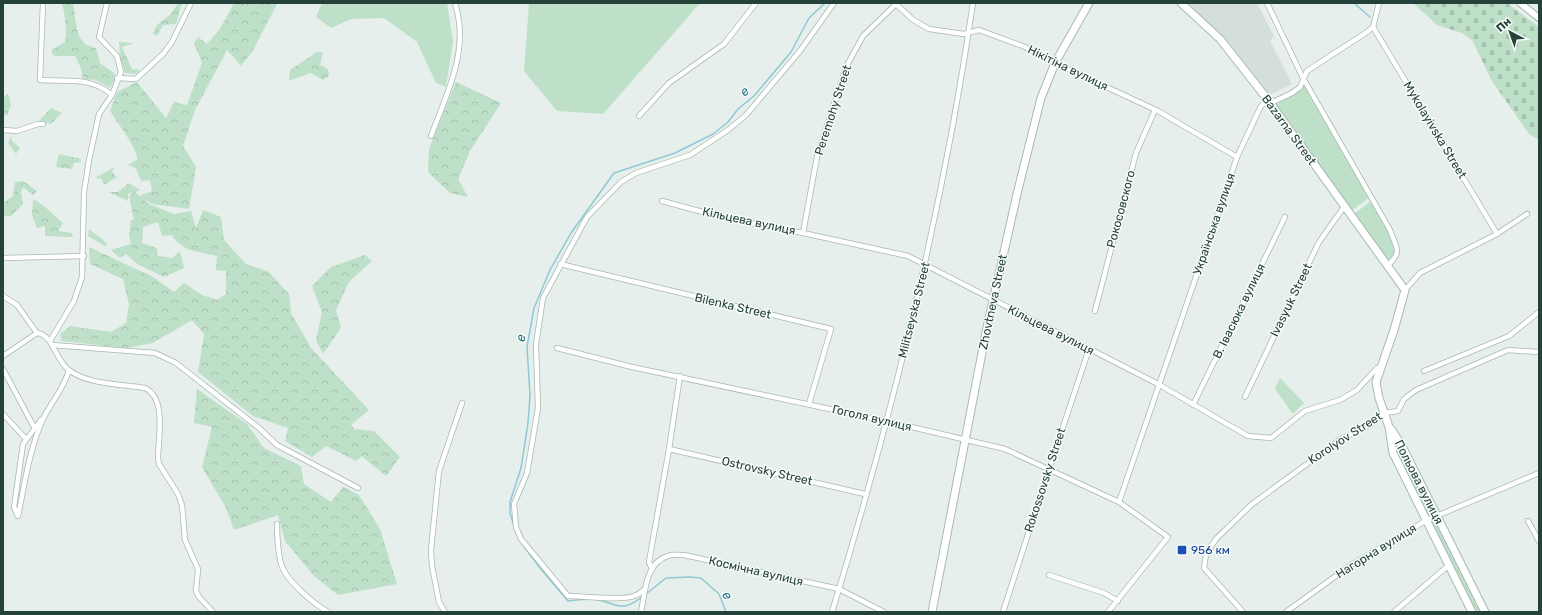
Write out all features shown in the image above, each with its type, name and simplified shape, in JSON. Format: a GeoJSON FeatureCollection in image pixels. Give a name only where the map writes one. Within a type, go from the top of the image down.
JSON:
{"type":"FeatureCollection","features":[{"type":"Feature","properties":{"kind":"main road","name":"Zhovtneva Street"},"geometry":{"type":"LineString","coordinates":[[932,612],[966,441],[973,393],[1017,194],[1040,106],[1055,64],[1089,3]]}},
{"type":"Feature","properties":{"kind":"main road","name":"Bazarna Street"},"geometry":{"type":"LineString","coordinates":[[1181,3],[1220,39],[1268,100],[1344,207],[1388,264],[1405,290]]}},
{"type":"Feature","properties":{"kind":"main road"},"geometry":{"type":"LineString","coordinates":[[1390,427],[1384,413],[1376,382],[1394,330],[1405,290]]}},
{"type":"Feature","properties":{"kind":"main road","name":"Польова вулиця"},"geometry":{"type":"LineString","coordinates":[[1390,427],[1402,446],[1485,612]]}},
{"type":"Feature","properties":{"kind":"main road","name":"Польова вулиця"},"geometry":{"type":"LineString","coordinates":[[1390,427],[1394,453],[1472,612]]}},
{"type":"Feature","properties":{"kind":"street"},"geometry":{"type":"LineString","coordinates":[[43,3],[40,80],[75,80],[90,83],[102,86],[112,95]]}},
{"type":"Feature","properties":{"kind":"street"},"geometry":{"type":"LineString","coordinates":[[51,343],[74,301],[82,277],[84,256],[84,192],[88,160],[99,114],[112,95],[121,72],[117,56],[99,36],[107,3]]}},
{"type":"Feature","properties":{"kind":"street"},"geometry":{"type":"LineString","coordinates":[[118,78],[136,79],[163,54],[172,42],[191,3]]}},
{"type":"Feature","properties":{"kind":"street"},"geometry":{"type":"LineString","coordinates":[[430,136],[455,74],[459,55],[459,31],[455,3]]}},
{"type":"Feature","properties":{"kind":"street"},"geometry":{"type":"LineString","coordinates":[[639,116],[669,83],[724,44],[756,3]]}},
{"type":"Feature","properties":{"kind":"street"},"geometry":{"type":"LineString","coordinates":[[644,591],[624,599],[568,596],[521,539],[516,527],[514,504],[527,473],[538,408],[536,344],[543,298],[560,264],[587,217],[621,182],[636,173],[690,156],[728,130],[746,115],[800,51],[834,3]]}},
{"type":"Feature","properties":{"kind":"street","name":"Militseyska Street"},"geometry":{"type":"LineString","coordinates":[[832,612],[886,421],[925,265],[960,91],[973,3]]}},
{"type":"Feature","properties":{"kind":"street"},"geometry":{"type":"LineString","coordinates":[[1267,3],[1303,78],[1390,230],[1398,252],[1397,257],[1388,264]]}},
{"type":"Feature","properties":{"kind":"street"},"geometry":{"type":"LineString","coordinates":[[1268,100],[1275,101],[1292,93],[1300,87],[1307,71],[1373,27],[1379,3]]}},
{"type":"Feature","properties":{"kind":"street"},"geometry":{"type":"LineString","coordinates":[[1520,3],[1539,18]]}},
{"type":"Feature","properties":{"kind":"street","name":"Нікітіна вулиця"},"geometry":{"type":"LineString","coordinates":[[895,4],[912,19],[929,29],[964,34],[979,30],[1025,47],[1055,64],[1155,110],[1237,157]]}},
{"type":"Feature","properties":{"kind":"street","name":"Peremohy Street"},"geometry":{"type":"LineString","coordinates":[[803,233],[818,157],[846,67],[863,36],[895,4]]}},
{"type":"Feature","properties":{"kind":"street","name":"Mykolayivska Street"},"geometry":{"type":"LineString","coordinates":[[1373,27],[1497,234]]}},
{"type":"Feature","properties":{"kind":"street","name":"Українська вулиця"},"geometry":{"type":"LineString","coordinates":[[1119,502],[1158,384],[1237,157],[1261,106],[1268,100]]}},
{"type":"Feature","properties":{"kind":"street","name":"Рокосовского"},"geometry":{"type":"LineString","coordinates":[[1095,311],[1136,153],[1155,110]]}},
{"type":"Feature","properties":{"kind":"street"},"geometry":{"type":"LineString","coordinates":[[3,130],[17,131],[38,124],[43,124]]}},
{"type":"Feature","properties":{"kind":"street","name":"Кільцева вулиця"},"geometry":{"type":"LineString","coordinates":[[662,201],[725,218],[908,256],[1158,384],[1246,435],[1271,438],[1305,411],[1340,400],[1357,390],[1376,368],[1380,369]]}},
{"type":"Feature","properties":{"kind":"street","name":"Ivasyuk Street"},"geometry":{"type":"LineString","coordinates":[[1245,397],[1319,242],[1344,207]]}},
{"type":"Feature","properties":{"kind":"street"},"geometry":{"type":"LineString","coordinates":[[1405,290],[1420,273],[1497,234],[1527,214]]}},
{"type":"Feature","properties":{"kind":"street","name":"В. Івасюка вулиця"},"geometry":{"type":"LineString","coordinates":[[1194,404],[1285,217]]}},
{"type":"Feature","properties":{"kind":"street"},"geometry":{"type":"LineString","coordinates":[[3,258],[84,256]]}},
{"type":"Feature","properties":{"kind":"street","name":"Bilenka Street"},"geometry":{"type":"LineString","coordinates":[[560,264],[831,329],[809,404]]}},
{"type":"Feature","properties":{"kind":"street"},"geometry":{"type":"LineString","coordinates":[[3,296],[17,305],[37,333]]}},
{"type":"Feature","properties":{"kind":"street"},"geometry":{"type":"LineString","coordinates":[[1424,371],[1510,336],[1539,312]]}},
{"type":"Feature","properties":{"kind":"street"},"geometry":{"type":"LineString","coordinates":[[3,356],[37,333],[44,334],[51,343],[58,359],[69,370],[80,377],[145,388],[153,393],[156,397],[160,427],[158,458],[178,494],[182,505],[185,540],[198,569],[196,590],[199,597],[213,612]]}},
{"type":"Feature","properties":{"kind":"street"},"geometry":{"type":"LineString","coordinates":[[51,343],[154,353],[176,362],[214,395],[259,428],[277,446],[358,488]]}},
{"type":"Feature","properties":{"kind":"street","name":"Гоголя вулиця"},"geometry":{"type":"LineString","coordinates":[[557,348],[1005,449],[1048,468],[1119,502],[1168,537],[1118,601]]}},
{"type":"Feature","properties":{"kind":"street","name":"Rokossovsky Street"},"geometry":{"type":"LineString","coordinates":[[1003,612],[1048,468],[1089,349]]}},
{"type":"Feature","properties":{"kind":"street","name":"Korolyov Street"},"geometry":{"type":"LineString","coordinates":[[1243,612],[1204,568],[1206,554],[1216,539],[1251,505],[1321,452],[1341,439],[1370,425],[1384,413],[1398,411],[1404,399],[1416,390],[1508,350],[1539,352]]}},
{"type":"Feature","properties":{"kind":"street"},"geometry":{"type":"LineString","coordinates":[[3,368],[34,427]]}},
{"type":"Feature","properties":{"kind":"street"},"geometry":{"type":"LineString","coordinates":[[44,418],[34,427],[23,444],[14,507],[18,516],[34,440],[44,418],[61,391],[69,370]]}},
{"type":"Feature","properties":{"kind":"street"},"geometry":{"type":"LineString","coordinates":[[652,569],[648,562],[669,448],[680,376]]}},
{"type":"Feature","properties":{"kind":"street"},"geometry":{"type":"LineString","coordinates":[[444,612],[439,602],[432,566],[431,550],[439,471],[462,402]]}},
{"type":"Feature","properties":{"kind":"street"},"geometry":{"type":"LineString","coordinates":[[3,414],[26,439]]}},
{"type":"Feature","properties":{"kind":"street","name":"Ostrovsky Street"},"geometry":{"type":"LineString","coordinates":[[669,448],[866,494]]}},
{"type":"Feature","properties":{"kind":"street","name":"Нагорна вулиця"},"geometry":{"type":"LineString","coordinates":[[1286,612],[1351,565],[1426,520],[1539,474]]}},
{"type":"Feature","properties":{"kind":"street"},"geometry":{"type":"LineString","coordinates":[[1528,521],[1539,541]]}},
{"type":"Feature","properties":{"kind":"street"},"geometry":{"type":"LineString","coordinates":[[277,524],[281,565],[304,595],[328,612]]}},
{"type":"Feature","properties":{"kind":"street","name":"Космічна вулиця"},"geometry":{"type":"LineString","coordinates":[[642,612],[644,591],[652,569],[668,555],[684,555],[839,589],[884,612]]}},
{"type":"Feature","properties":{"kind":"street"},"geometry":{"type":"LineString","coordinates":[[1394,612],[1449,565]]}},
{"type":"Feature","properties":{"kind":"street"},"geometry":{"type":"LineString","coordinates":[[1049,575],[1104,593],[1118,601],[1108,612]]}},
{"type":"Feature","properties":{"kind":"shaded area"},"geometry":{"type":"Polygon","coordinates":[[[1188,3],[1257,3],[1274,36],[1270,41],[1292,84],[1270,95],[1221,36],[1188,3]]]}},
{"type":"Feature","properties":{"kind":"green space"},"geometry":{"type":"Polygon","coordinates":[[[62,3],[73,3],[77,30],[80,37],[83,42],[96,48],[100,63],[114,73],[115,79],[110,88],[96,80],[83,79],[81,68],[75,56],[55,56],[52,54],[52,50],[64,42],[66,38],[62,3]]]}},
{"type":"Feature","properties":{"kind":"green space"},"geometry":{"type":"Polygon","coordinates":[[[178,3],[184,3],[181,6],[176,24],[163,25],[157,36],[153,34],[157,25],[171,14],[178,3]]]}},
{"type":"Feature","properties":{"kind":"green space"},"geometry":{"type":"Polygon","coordinates":[[[234,3],[277,4],[252,52],[241,66],[227,50],[195,110],[183,146],[196,167],[189,209],[152,204],[142,198],[149,204],[174,214],[191,211],[196,228],[203,210],[221,217],[224,240],[246,264],[269,272],[289,294],[291,313],[311,348],[369,410],[351,425],[354,429],[374,431],[400,457],[386,476],[362,456],[356,461],[326,446],[312,457],[285,441],[288,428],[253,416],[198,372],[204,334],[192,320],[153,343],[126,348],[62,341],[60,334],[70,326],[111,332],[126,323],[129,304],[123,279],[90,264],[89,247],[153,277],[174,292],[184,283],[202,295],[217,300],[226,294],[226,271],[216,270],[217,256],[185,248],[172,235],[162,236],[158,222],[143,227],[142,243],[157,248],[158,256],[172,258],[180,251],[184,268],[164,277],[137,264],[126,254],[120,258],[111,250],[131,244],[129,234],[131,220],[134,220],[129,196],[134,192],[128,194],[128,201],[108,192],[118,192],[129,183],[140,190],[135,192],[139,196],[152,191],[150,180],[141,181],[136,168],[128,165],[138,159],[136,153],[130,141],[110,111],[117,92],[137,82],[166,118],[174,102],[187,105],[202,63],[194,43],[198,37],[207,44],[220,29],[234,3]]]}},
{"type":"Feature","properties":{"kind":"green space"},"geometry":{"type":"Polygon","coordinates":[[[322,3],[447,3],[453,41],[446,87],[436,83],[417,42],[384,18],[351,19],[331,28],[316,17],[322,3]]]}},
{"type":"Feature","properties":{"kind":"green space"},"geometry":{"type":"Polygon","coordinates":[[[529,3],[700,3],[603,114],[557,111],[524,71],[529,3]]]}},
{"type":"Feature","properties":{"kind":"green space"},"geometry":{"type":"Polygon","coordinates":[[[1413,3],[1507,3],[1539,27],[1539,140],[1529,134],[1492,81],[1472,40],[1462,33],[1437,25],[1413,3]]]}},
{"type":"Feature","properties":{"kind":"green space"},"geometry":{"type":"Polygon","coordinates":[[[119,42],[134,43],[122,47],[132,69],[140,70],[136,74],[125,73],[120,56],[119,42]]]}},
{"type":"Feature","properties":{"kind":"green space"},"geometry":{"type":"Polygon","coordinates":[[[317,52],[323,52],[320,65],[328,69],[329,76],[323,80],[310,73],[289,81],[290,70],[317,52]]]}},
{"type":"Feature","properties":{"kind":"green space"},"geometry":{"type":"Polygon","coordinates":[[[456,82],[501,103],[470,151],[458,179],[468,197],[450,193],[428,172],[429,149],[456,82]]]}},
{"type":"Feature","properties":{"kind":"green space"},"geometry":{"type":"Polygon","coordinates":[[[1304,83],[1370,197],[1351,211],[1289,121],[1276,105],[1304,83]]]}},
{"type":"Feature","properties":{"kind":"green space"},"geometry":{"type":"Polygon","coordinates":[[[8,94],[11,105],[7,115],[3,115],[3,97],[8,94]]]}},
{"type":"Feature","properties":{"kind":"green space"},"geometry":{"type":"Polygon","coordinates":[[[51,108],[62,113],[51,124],[39,121],[51,108]]]}},
{"type":"Feature","properties":{"kind":"green space"},"geometry":{"type":"Polygon","coordinates":[[[11,136],[12,141],[20,148],[16,154],[8,143],[11,136]]]}},
{"type":"Feature","properties":{"kind":"green space"},"geometry":{"type":"Polygon","coordinates":[[[59,154],[81,159],[81,162],[74,163],[72,169],[56,167],[59,154]]]}},
{"type":"Feature","properties":{"kind":"green space"},"geometry":{"type":"Polygon","coordinates":[[[115,167],[112,172],[117,177],[104,185],[102,179],[95,178],[115,167]]]}},
{"type":"Feature","properties":{"kind":"green space"},"geometry":{"type":"Polygon","coordinates":[[[23,181],[37,191],[33,195],[23,187],[21,192],[23,204],[11,216],[3,216],[3,203],[13,196],[15,182],[23,181]]]}},
{"type":"Feature","properties":{"kind":"green space"},"geometry":{"type":"Polygon","coordinates":[[[33,199],[44,206],[63,223],[58,231],[72,233],[73,237],[45,236],[45,226],[37,228],[32,215],[33,199]]]}},
{"type":"Feature","properties":{"kind":"green space"},"geometry":{"type":"Polygon","coordinates":[[[1372,200],[1380,213],[1396,252],[1388,261],[1353,215],[1372,200]]]}},
{"type":"Feature","properties":{"kind":"green space"},"geometry":{"type":"Polygon","coordinates":[[[89,229],[108,244],[105,246],[88,236],[89,229]]]}},
{"type":"Feature","properties":{"kind":"green space"},"geometry":{"type":"Polygon","coordinates":[[[365,255],[372,261],[349,282],[336,310],[341,328],[323,354],[316,340],[322,312],[312,286],[331,267],[365,255]]]}},
{"type":"Feature","properties":{"kind":"green space"},"geometry":{"type":"Polygon","coordinates":[[[1280,378],[1304,403],[1293,414],[1275,389],[1280,378]]]}},
{"type":"Feature","properties":{"kind":"green space"},"geometry":{"type":"Polygon","coordinates":[[[197,389],[247,424],[264,448],[301,466],[304,484],[331,502],[343,487],[359,495],[380,529],[397,584],[338,595],[314,576],[285,541],[278,515],[234,530],[226,508],[202,467],[212,427],[194,423],[197,389]]]}},
{"type":"Feature","properties":{"kind":"green space"},"geometry":{"type":"Polygon","coordinates":[[[1397,445],[1432,512],[1431,515],[1427,516],[1397,456],[1395,448],[1397,445]]]}},
{"type":"Feature","properties":{"kind":"green space"},"geometry":{"type":"Polygon","coordinates":[[[1432,521],[1436,521],[1482,612],[1474,612],[1431,524],[1432,521]]]}},
{"type":"Feature","properties":{"kind":"waterway","name":"e"},"geometry":{"type":"LineString","coordinates":[[514,526],[510,513],[510,502],[521,468],[528,423],[530,395],[527,347],[534,308],[550,270],[571,233],[614,173],[675,153],[713,134],[728,122],[738,109],[754,96],[791,52],[809,18],[825,3]]}},
{"type":"Feature","properties":{"kind":"waterway"},"geometry":{"type":"LineString","coordinates":[[1354,3],[1370,17]]}},
{"type":"Feature","properties":{"kind":"waterway","name":"e"},"geometry":{"type":"LineString","coordinates":[[523,545],[568,601],[593,599],[623,606],[629,605],[643,596]]}},
{"type":"Feature","properties":{"kind":"waterway","name":"e"},"geometry":{"type":"LineString","coordinates":[[646,594],[666,578],[701,578],[719,594],[726,612]]}},
{"type":"Feature","properties":{"kind":"place","name":"956 км"},"geometry":{"type":"Point","coordinates":[1182,550]}}]}
